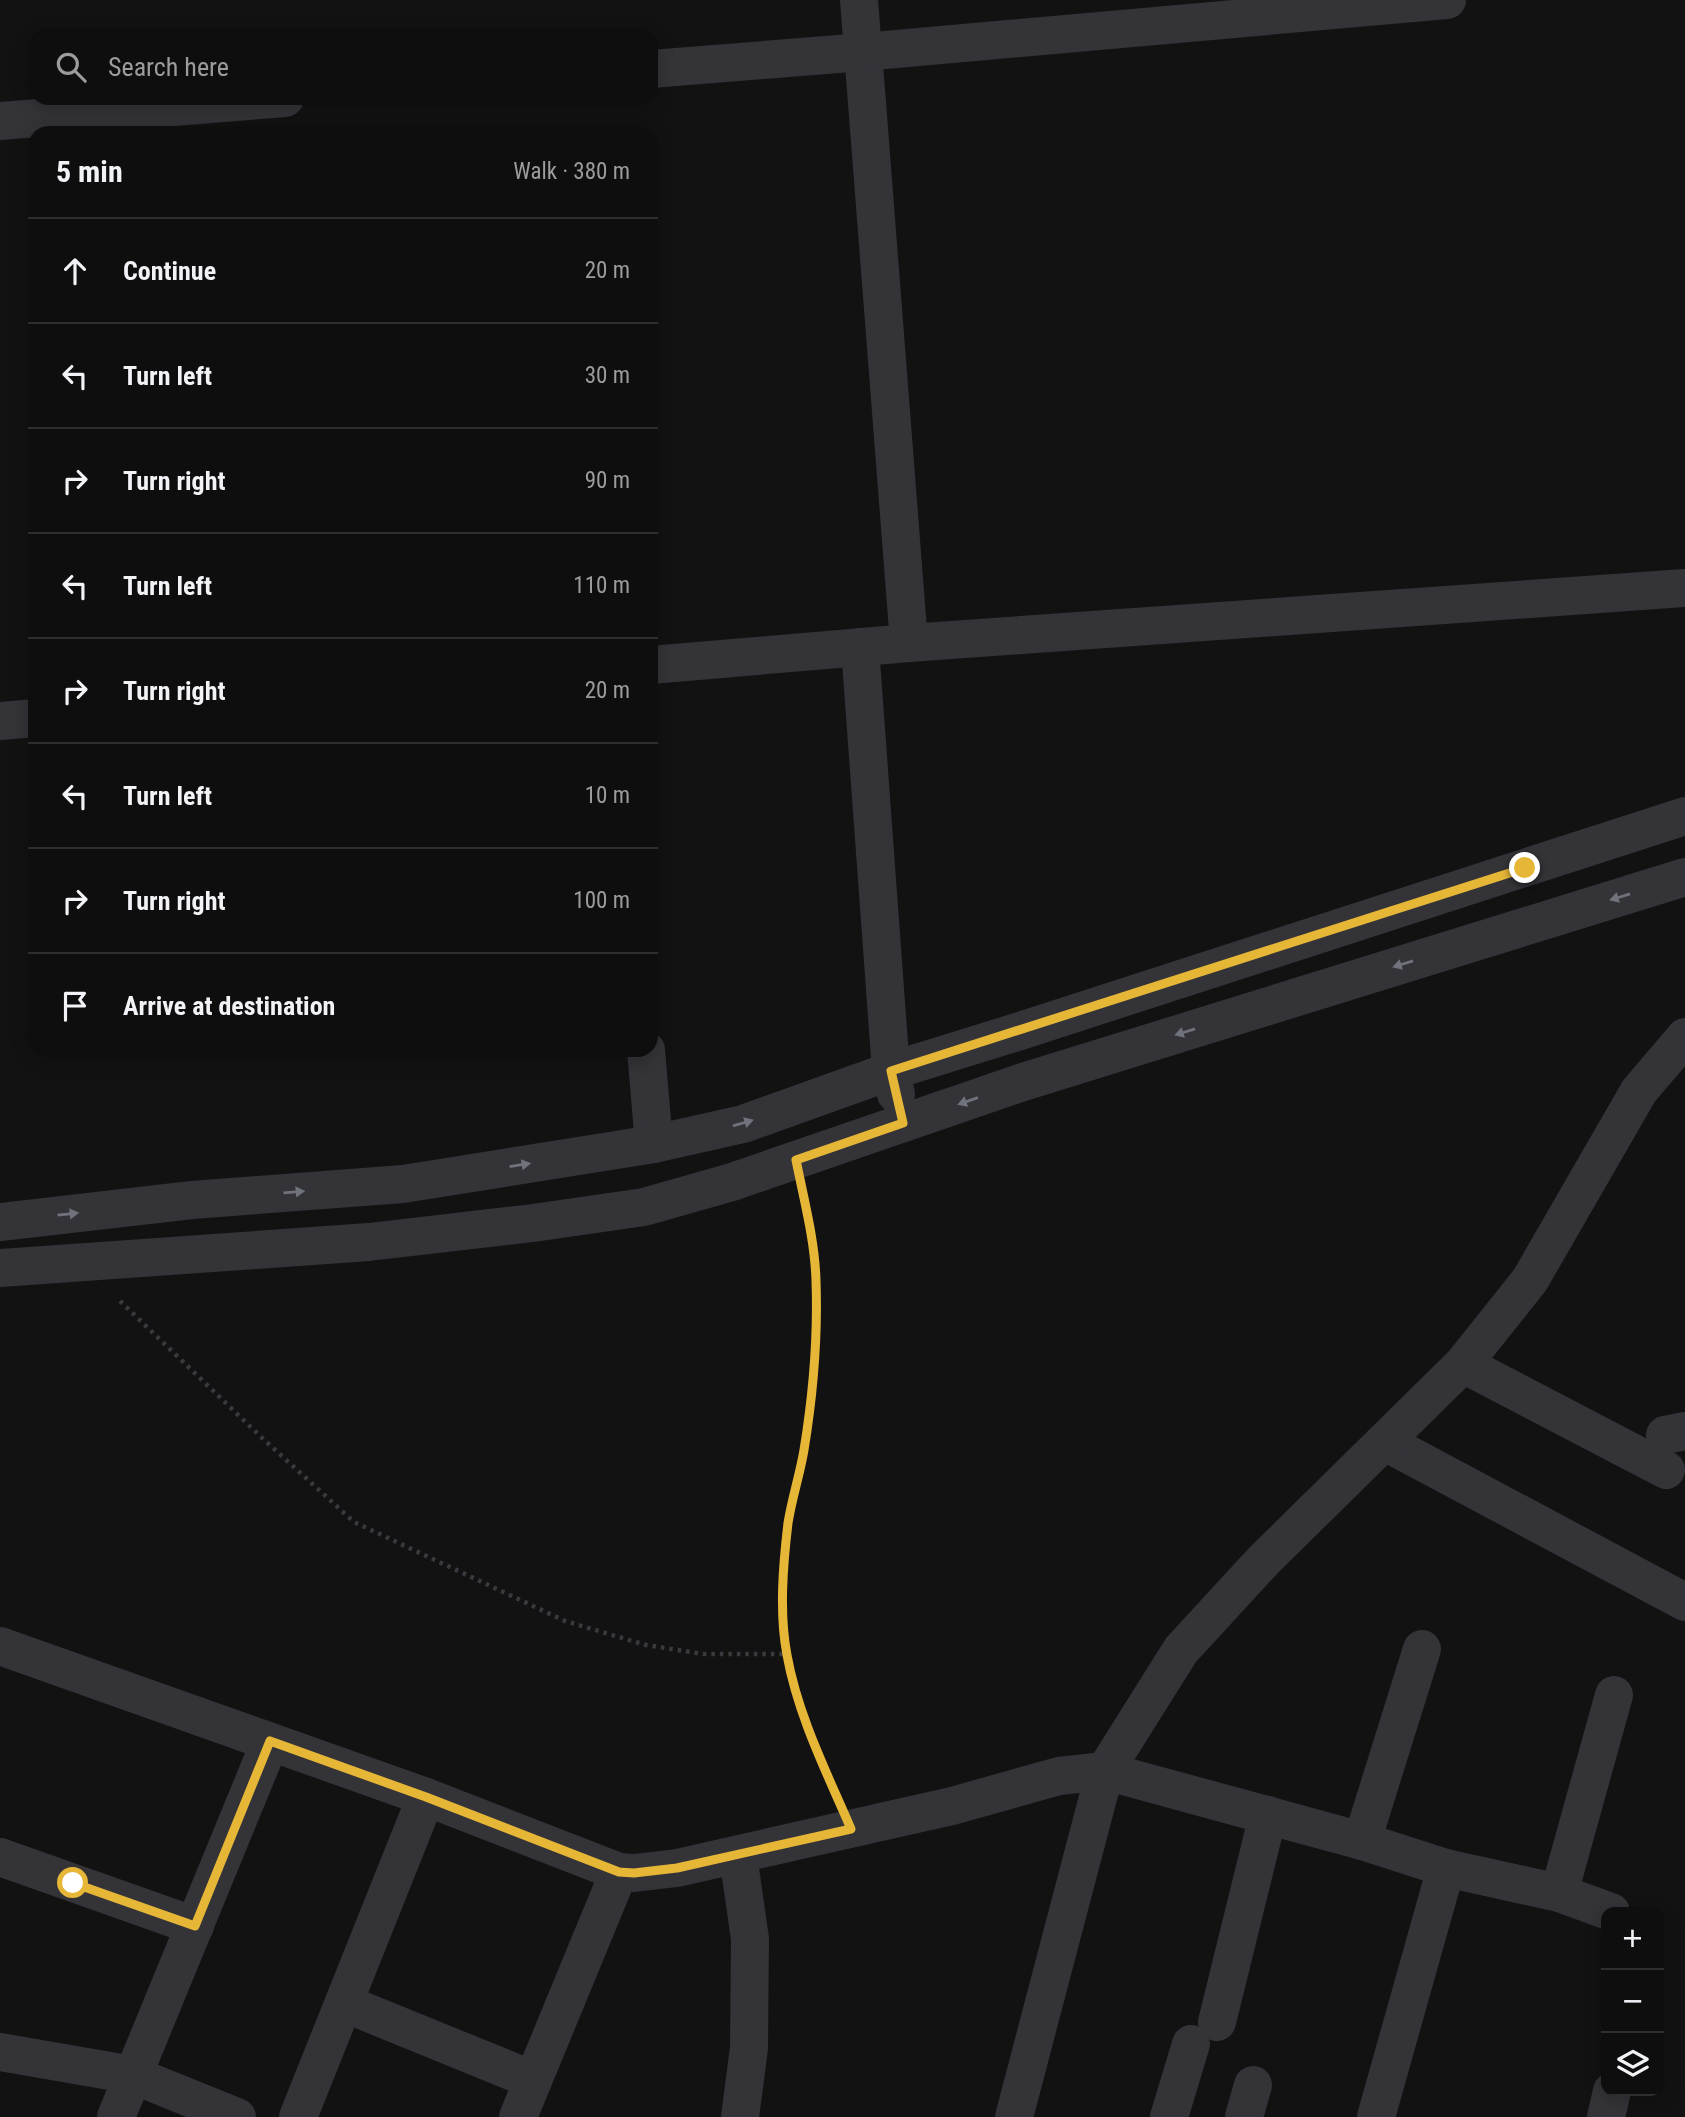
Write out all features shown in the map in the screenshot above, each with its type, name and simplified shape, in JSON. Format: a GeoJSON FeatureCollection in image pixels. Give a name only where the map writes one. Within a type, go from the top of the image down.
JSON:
{"type":"FeatureCollection","features":[{"type":"Feature","properties":{"kind":"street"},"geometry":{"type":"LineString","coordinates":[[859,0],[909,643]]}},
{"type":"Feature","properties":{"kind":"street"},"geometry":{"type":"LineString","coordinates":[[658,68],[1447,0]]}},
{"type":"Feature","properties":{"kind":"street"},"geometry":{"type":"LineString","coordinates":[[0,121],[198,105]]}},
{"type":"Feature","properties":{"kind":"street"},"geometry":{"type":"LineString","coordinates":[[658,664],[909,643],[1685,588]]}},
{"type":"Feature","properties":{"kind":"street"},"geometry":{"type":"LineString","coordinates":[[860,648],[891,1071],[903,1123]]}},
{"type":"Feature","properties":{"kind":"street"},"geometry":{"type":"LineString","coordinates":[[0,722],[28,719]]}},
{"type":"Feature","properties":{"kind":"street"},"geometry":{"type":"LineString","coordinates":[[0,1222],[192,1200],[404,1184],[653,1144],[743,1124],[891,1071],[1685,816]]}},
{"type":"Feature","properties":{"kind":"street"},"geometry":{"type":"LineString","coordinates":[[0,1268],[369,1242],[644,1207],[732,1182],[1037,1078],[1685,877]]}},
{"type":"Feature","properties":{"kind":"street"},"geometry":{"type":"LineString","coordinates":[[1014,2117],[1105,1771],[1181,1650],[1264,1560],[1463,1364],[1530,1280],[1639,1091],[1685,1037]]}},
{"type":"Feature","properties":{"kind":"street"},"geometry":{"type":"LineString","coordinates":[[647,1057],[653,1144]]}},
{"type":"Feature","properties":{"kind":"street"},"geometry":{"type":"LineString","coordinates":[[365,1186],[369,1242]]}},
{"type":"Feature","properties":{"kind":"street"},"geometry":{"type":"LineString","coordinates":[[1463,1364],[1672,1445]]}},
{"type":"Feature","properties":{"kind":"street"},"geometry":{"type":"LineString","coordinates":[[1385,1442],[1685,1602]]}},
{"type":"Feature","properties":{"kind":"street"},"geometry":{"type":"LineString","coordinates":[[0,1646],[426,1797],[619,1872],[677,1868],[952,1806],[1059,1776],[1105,1771],[1362,1840],[1446,1868],[1559,1893],[1601,1908]]}},
{"type":"Feature","properties":{"kind":"street"},"geometry":{"type":"LineString","coordinates":[[1362,1840],[1422,1649]]}},
{"type":"Feature","properties":{"kind":"street"},"geometry":{"type":"LineString","coordinates":[[1559,1893],[1614,1695]]}},
{"type":"Feature","properties":{"kind":"street"},"geometry":{"type":"LineString","coordinates":[[116,2117],[270,1741]]}},
{"type":"Feature","properties":{"kind":"street"},"geometry":{"type":"LineString","coordinates":[[298,2117],[426,1797]]}},
{"type":"Feature","properties":{"kind":"street"},"geometry":{"type":"LineString","coordinates":[[1169,2117],[1204,2033],[1268,1815]]}},
{"type":"Feature","properties":{"kind":"street"},"geometry":{"type":"LineString","coordinates":[[738,1854],[750,1939],[749,2048],[740,2117]]}},
{"type":"Feature","properties":{"kind":"street"},"geometry":{"type":"LineString","coordinates":[[0,1857],[195,1926]]}},
{"type":"Feature","properties":{"kind":"street"},"geometry":{"type":"LineString","coordinates":[[1377,2117],[1446,1868]]}},
{"type":"Feature","properties":{"kind":"street"},"geometry":{"type":"LineString","coordinates":[[518,2117],[619,1872]]}},
{"type":"Feature","properties":{"kind":"street"},"geometry":{"type":"LineString","coordinates":[[344,2003],[533,2080]]}},
{"type":"Feature","properties":{"kind":"street"},"geometry":{"type":"LineString","coordinates":[[0,2052],[134,2075],[237,2117]]}},
{"type":"Feature","properties":{"kind":"street"},"geometry":{"type":"LineString","coordinates":[[1606,2117],[1611,2096]]}},
{"type":"Feature","properties":{"kind":"path"},"geometry":{"type":"LineString","coordinates":[[796,1160],[816,1279],[814,1367],[804,1451],[788,1521],[783,1586],[786,1654],[802,1714],[851,1829]]}},
{"type":"Feature","properties":{"kind":"path"},"geometry":{"type":"LineString","coordinates":[[80,1262],[354,1522],[565,1621],[646,1645],[703,1654],[786,1654]]}},
{"type":"Feature","properties":{"kind":"route"},"geometry":{"type":"LineString","coordinates":[[73,1883],[195,1926],[270,1741],[426,1797],[619,1872],[677,1868],[851,1829],[802,1714],[786,1654],[782,1599],[788,1521],[804,1451],[814,1367],[816,1279],[796,1160],[903,1123],[891,1071],[1525,868]]}}]}
